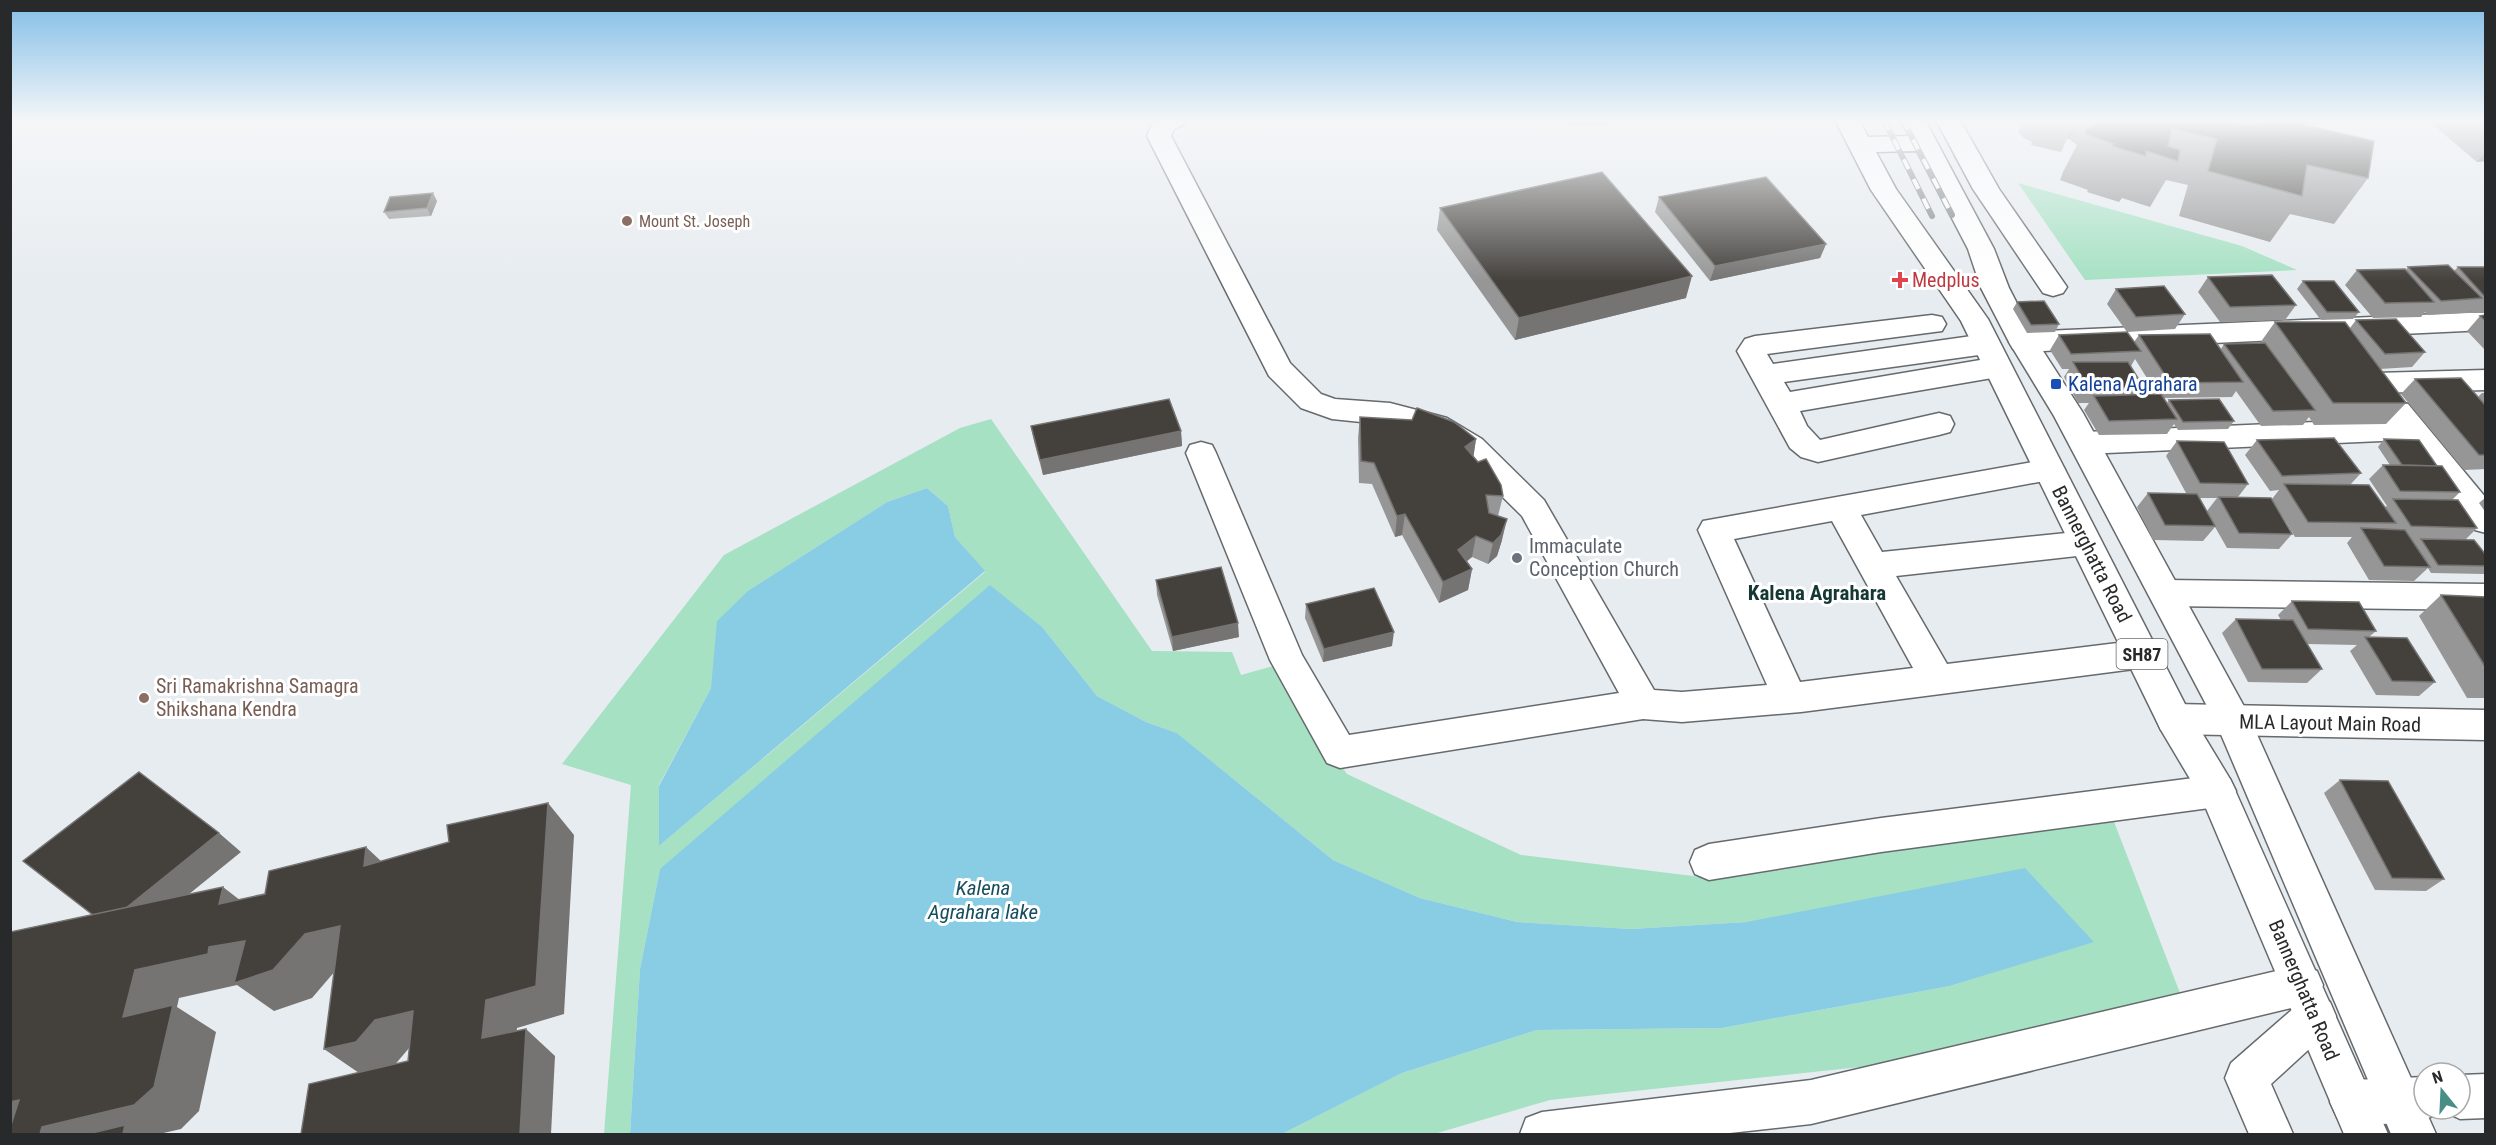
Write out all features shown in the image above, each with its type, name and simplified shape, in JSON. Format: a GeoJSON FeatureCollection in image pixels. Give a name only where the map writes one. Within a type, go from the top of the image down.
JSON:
{"type":"FeatureCollection","features":[{"type":"Feature","properties":{"kind":"street"},"geometry":{"type":"LineString","coordinates":[[1178,173],[1279,369],[1311,402],[1332,410],[1390,414],[1436,426],[1471,447],[1533,508],[1643,704]]}},
{"type":"Feature","properties":{"kind":"street","name":"Bannerghatta Road"},"geometry":{"type":"LineString","coordinates":[[1875,173],[1884,190],[1974,319],[2174,719],[2217,791],[2359,1118]]}},
{"type":"Feature","properties":{"kind":"street"},"geometry":{"type":"LineString","coordinates":[[1942,173],[1981,249],[1995,288],[2023,342],[2068,413],[2233,721],[2412,1112],[2359,1118]]}},
{"type":"Feature","properties":{"kind":"street"},"geometry":{"type":"LineString","coordinates":[[1977,173],[2053,287]]}},
{"type":"Feature","properties":{"kind":"street"},"geometry":{"type":"LineString","coordinates":[[2023,342],[2486,321]]}},
{"type":"Feature","properties":{"kind":"street"},"geometry":{"type":"LineString","coordinates":[[1932,324],[1761,344],[1751,348],[1751,351],[1804,446],[1810,450],[1818,452],[1939,424]]}},
{"type":"Feature","properties":{"kind":"street"},"geometry":{"type":"LineString","coordinates":[[2331,327],[2412,429],[2471,484],[2486,521]]}},
{"type":"Feature","properties":{"kind":"street"},"geometry":{"type":"LineString","coordinates":[[1764,375],[1992,356]]}},
{"type":"Feature","properties":{"kind":"street"},"geometry":{"type":"LineString","coordinates":[[1783,406],[1992,356]]}},
{"type":"Feature","properties":{"kind":"street"},"geometry":{"type":"LineString","coordinates":[[2363,367],[2486,380]]}},
{"type":"Feature","properties":{"kind":"street"},"geometry":{"type":"LineString","coordinates":[[2084,443],[2412,429]]}},
{"type":"Feature","properties":{"kind":"street"},"geometry":{"type":"LineString","coordinates":[[1201,453],[1287,660],[1340,752],[1643,704],[1682,707],[1790,698],[2142,654]]}},
{"type":"Feature","properties":{"kind":"street"},"geometry":{"type":"LineString","coordinates":[[1790,698],[1714,530],[2049,470]]}},
{"type":"Feature","properties":{"kind":"street"},"geometry":{"type":"LineString","coordinates":[[1840,507],[1938,680]]}},
{"type":"Feature","properties":{"kind":"street"},"geometry":{"type":"LineString","coordinates":[[1873,566],[2086,543]]}},
{"type":"Feature","properties":{"kind":"street"},"geometry":{"type":"LineString","coordinates":[[2164,593],[2486,597]]}},
{"type":"Feature","properties":{"kind":"street","name":"MLA Layout Main Road"},"geometry":{"type":"LineString","coordinates":[[2174,719],[2486,725]]}},
{"type":"Feature","properties":{"kind":"street"},"geometry":{"type":"LineString","coordinates":[[1709,862],[1881,835],[2217,791]]}},
{"type":"Feature","properties":{"kind":"street"},"geometry":{"type":"LineString","coordinates":[[1542,1134],[1811,1102],[2309,1000]]}},
{"type":"Feature","properties":{"kind":"street"},"geometry":{"type":"LineString","coordinates":[[2271,1134],[2246,1078],[2309,1000]]}},
{"type":"Feature","properties":{"kind":"green space"},"geometry":{"type":"Polygon","coordinates":[[[2018,183],[2242,246],[2297,270],[2085,280],[2018,183]]]}},
{"type":"Feature","properties":{"kind":"green space"},"geometry":{"type":"Polygon","coordinates":[[[991,419],[1152,651],[1232,652],[1241,675],[1273,666],[1347,774],[1521,855],[1701,877],[2039,820],[2111,814],[2180,993],[1954,1057],[1550,1100],[1434,1134],[1282,1134],[1402,1073],[1537,1030],[1722,1028],[1950,986],[2094,941],[1747,922],[1631,929],[1517,922],[1420,898],[1333,860],[1177,733],[1146,722],[1097,696],[1043,628],[660,869],[640,969],[630,1134],[604,1134],[631,785],[562,764],[724,555],[960,428],[991,419]],[[927,488],[887,502],[749,590],[711,688],[659,785],[659,846],[985,572],[955,537],[948,506],[927,488]]]}},
{"type":"Feature","properties":{"kind":"water"},"geometry":{"type":"Polygon","coordinates":[[[927,488],[948,506],[955,537],[985,571],[659,846],[659,786],[711,688],[717,621],[749,590],[887,502],[927,488]]]}},
{"type":"Feature","properties":{"kind":"water","name":"Kalena Agrahara lake"},"geometry":{"type":"Polygon","coordinates":[[[990,585],[1043,628],[1097,696],[1146,722],[1177,733],[1333,860],[1420,898],[1517,922],[1631,929],[1747,922],[2025,868],[2094,942],[1950,986],[1722,1028],[1537,1030],[1402,1073],[1282,1134],[630,1134],[640,969],[660,869],[990,585]]]}},
{"type":"Feature","properties":{"kind":"building"},"geometry":{"type":"Polygon","coordinates":[[[1603,173],[1692,276],[1519,318],[1440,208],[1603,173]]]}},
{"type":"Feature","properties":{"kind":"building"},"geometry":{"type":"Polygon","coordinates":[[[2217,173],[2306,173],[2302,196],[2217,173]]]}},
{"type":"Feature","properties":{"kind":"building"},"geometry":{"type":"Polygon","coordinates":[[[2347,173],[2369,173],[2368,178],[2347,173]]]}},
{"type":"Feature","properties":{"kind":"building"},"geometry":{"type":"Polygon","coordinates":[[[1766,177],[1826,244],[1715,266],[1659,197],[1766,177]]]}},
{"type":"Feature","properties":{"kind":"building"},"geometry":{"type":"Polygon","coordinates":[[[433,193],[427,208],[384,212],[390,197],[433,193]]]}},
{"type":"Feature","properties":{"kind":"building"},"geometry":{"type":"Polygon","coordinates":[[[2448,265],[2482,298],[2441,301],[2408,267],[2448,265]]]}},
{"type":"Feature","properties":{"kind":"building"},"geometry":{"type":"Polygon","coordinates":[[[2458,267],[2486,267],[2486,298],[2458,267]]]}},
{"type":"Feature","properties":{"kind":"building"},"geometry":{"type":"Polygon","coordinates":[[[2405,269],[2434,302],[2385,303],[2357,270],[2405,269]]]}},
{"type":"Feature","properties":{"kind":"building"},"geometry":{"type":"Polygon","coordinates":[[[2272,275],[2296,305],[2230,307],[2208,277],[2272,275]]]}},
{"type":"Feature","properties":{"kind":"building"},"geometry":{"type":"Polygon","coordinates":[[[2303,281],[2334,281],[2359,312],[2327,312],[2303,281]]]}},
{"type":"Feature","properties":{"kind":"building"},"geometry":{"type":"Polygon","coordinates":[[[2164,286],[2185,314],[2136,317],[2116,289],[2164,286]]]}},
{"type":"Feature","properties":{"kind":"building"},"geometry":{"type":"Polygon","coordinates":[[[2044,301],[2059,324],[2031,325],[2017,302],[2044,301]]]}},
{"type":"Feature","properties":{"kind":"building"},"geometry":{"type":"Polygon","coordinates":[[[2396,319],[2425,352],[2385,354],[2356,320],[2396,319]]]}},
{"type":"Feature","properties":{"kind":"building"},"geometry":{"type":"Polygon","coordinates":[[[2275,322],[2345,322],[2406,403],[2333,403],[2275,322]]]}},
{"type":"Feature","properties":{"kind":"building"},"geometry":{"type":"Polygon","coordinates":[[[2127,332],[2141,351],[2071,354],[2059,335],[2127,332]]]}},
{"type":"Feature","properties":{"kind":"building"},"geometry":{"type":"Polygon","coordinates":[[[2210,334],[2243,382],[2170,383],[2139,335],[2210,334]]]}},
{"type":"Feature","properties":{"kind":"building"},"geometry":{"type":"Polygon","coordinates":[[[2265,343],[2315,410],[2273,411],[2224,344],[2265,343]]]}},
{"type":"Feature","properties":{"kind":"building"},"geometry":{"type":"Polygon","coordinates":[[[2073,362],[2128,362],[2144,388],[2088,388],[2073,362]]]}},
{"type":"Feature","properties":{"kind":"building"},"geometry":{"type":"Polygon","coordinates":[[[2461,378],[2486,406],[2486,455],[2479,455],[2415,379],[2461,378]]]}},
{"type":"Feature","properties":{"kind":"building"},"geometry":{"type":"Polygon","coordinates":[[[2161,394],[2177,419],[2109,421],[2094,396],[2161,394]]]}},
{"type":"Feature","properties":{"kind":"building"},"geometry":{"type":"Polygon","coordinates":[[[1169,399],[1181,431],[1040,460],[1031,426],[1169,399]]]}},
{"type":"Feature","properties":{"kind":"building"},"geometry":{"type":"Polygon","coordinates":[[[2219,399],[2234,421],[2183,422],[2169,400],[2219,399]]]}},
{"type":"Feature","properties":{"kind":"building"},"geometry":{"type":"Polygon","coordinates":[[[1417,408],[1454,422],[1476,439],[1465,447],[1478,462],[1486,459],[1501,485],[1503,496],[1486,495],[1489,513],[1507,519],[1501,535],[1493,543],[1476,536],[1458,550],[1472,569],[1443,582],[1405,514],[1397,516],[1374,463],[1361,461],[1360,417],[1412,420],[1417,408]]]}},
{"type":"Feature","properties":{"kind":"building"},"geometry":{"type":"Polygon","coordinates":[[[2334,438],[2361,473],[2282,476],[2257,440],[2334,438]]]}},
{"type":"Feature","properties":{"kind":"building"},"geometry":{"type":"Polygon","coordinates":[[[2384,439],[2419,440],[2437,466],[2402,465],[2384,439]]]}},
{"type":"Feature","properties":{"kind":"building"},"geometry":{"type":"Polygon","coordinates":[[[2177,441],[2224,442],[2248,484],[2200,483],[2177,441]]]}},
{"type":"Feature","properties":{"kind":"building"},"geometry":{"type":"Polygon","coordinates":[[[2383,465],[2442,466],[2460,492],[2400,491],[2383,465]]]}},
{"type":"Feature","properties":{"kind":"building"},"geometry":{"type":"Polygon","coordinates":[[[2284,484],[2369,485],[2396,523],[2308,522],[2284,484]]]}},
{"type":"Feature","properties":{"kind":"building"},"geometry":{"type":"Polygon","coordinates":[[[2148,493],[2197,494],[2215,526],[2165,525],[2148,493]]]}},
{"type":"Feature","properties":{"kind":"building"},"geometry":{"type":"Polygon","coordinates":[[[2219,497],[2271,498],[2292,534],[2239,533],[2219,497]]]}},
{"type":"Feature","properties":{"kind":"building"},"geometry":{"type":"Polygon","coordinates":[[[2393,499],[2458,500],[2477,528],[2411,526],[2393,499]]]}},
{"type":"Feature","properties":{"kind":"building"},"geometry":{"type":"Polygon","coordinates":[[[2361,528],[2405,530],[2430,567],[2384,566],[2361,528]]]}},
{"type":"Feature","properties":{"kind":"building"},"geometry":{"type":"Polygon","coordinates":[[[2421,539],[2474,540],[2486,555],[2486,566],[2438,565],[2421,539]]]}},
{"type":"Feature","properties":{"kind":"building"},"geometry":{"type":"Polygon","coordinates":[[[1221,567],[1238,623],[1172,637],[1156,580],[1221,567]]]}},
{"type":"Feature","properties":{"kind":"building"},"geometry":{"type":"Polygon","coordinates":[[[1374,588],[1394,632],[1324,649],[1306,604],[1374,588]]]}},
{"type":"Feature","properties":{"kind":"building"},"geometry":{"type":"Polygon","coordinates":[[[2441,595],[2486,597],[2486,668],[2441,595]]]}},
{"type":"Feature","properties":{"kind":"building"},"geometry":{"type":"Polygon","coordinates":[[[2292,601],[2359,602],[2376,631],[2308,629],[2292,601]]]}},
{"type":"Feature","properties":{"kind":"building"},"geometry":{"type":"Polygon","coordinates":[[[2236,619],[2293,620],[2322,669],[2262,669],[2236,619]]]}},
{"type":"Feature","properties":{"kind":"building"},"geometry":{"type":"Polygon","coordinates":[[[2365,637],[2407,638],[2435,682],[2392,681],[2365,637]]]}},
{"type":"Feature","properties":{"kind":"building"},"geometry":{"type":"Polygon","coordinates":[[[139,772],[219,833],[126,908],[93,915],[23,861],[139,772]]]}},
{"type":"Feature","properties":{"kind":"building"},"geometry":{"type":"Polygon","coordinates":[[[2340,780],[2388,781],[2444,879],[2392,878],[2340,780]]]}},
{"type":"Feature","properties":{"kind":"building"},"geometry":{"type":"Polygon","coordinates":[[[548,803],[536,986],[486,1000],[482,1038],[526,1029],[520,1134],[301,1134],[309,1084],[408,1061],[413,1011],[375,1020],[356,1042],[324,1049],[340,926],[305,934],[273,970],[234,983],[245,941],[209,947],[208,954],[135,970],[123,1017],[173,1005],[154,1087],[134,1105],[42,1127],[40,1134],[10,1134],[19,1100],[10,1102],[10,932],[223,887],[219,904],[265,894],[269,871],[366,847],[364,866],[449,842],[447,825],[548,803]]]}},
{"type":"Feature","properties":{"kind":"building"},"geometry":{"type":"Polygon","coordinates":[[[125,1125],[123,1134],[88,1134],[125,1125]]]}},
{"type":"Feature","properties":{"kind":"railway"},"geometry":{"type":"LineString","coordinates":[[1911,173],[1932,216]]}},
{"type":"Feature","properties":{"kind":"railway"},"geometry":{"type":"LineString","coordinates":[[1931,173],[1952,215]]}},
{"type":"Feature","properties":{"kind":"place","name":"Mount St. Joseph"},"geometry":{"type":"Point","coordinates":[627,221]}},
{"type":"Feature","properties":{"kind":"place","name":"Medplus"},"geometry":{"type":"Point","coordinates":[1900,280]}},
{"type":"Feature","properties":{"kind":"place","name":"Kalena Agrahara"},"geometry":{"type":"Point","coordinates":[2056,384]}},
{"type":"Feature","properties":{"kind":"place","name":"Immaculate Conception Church"},"geometry":{"type":"Point","coordinates":[1517,558]}},
{"type":"Feature","properties":{"kind":"place","name":"Sri Ramakrishna Samagra Shikshana Kendra"},"geometry":{"type":"Point","coordinates":[144,698]}},
{"type":"Feature","properties":{"kind":"district","name":"Kalena Agrahara"},"geometry":{"type":"Point","coordinates":[1817,593]}}]}
